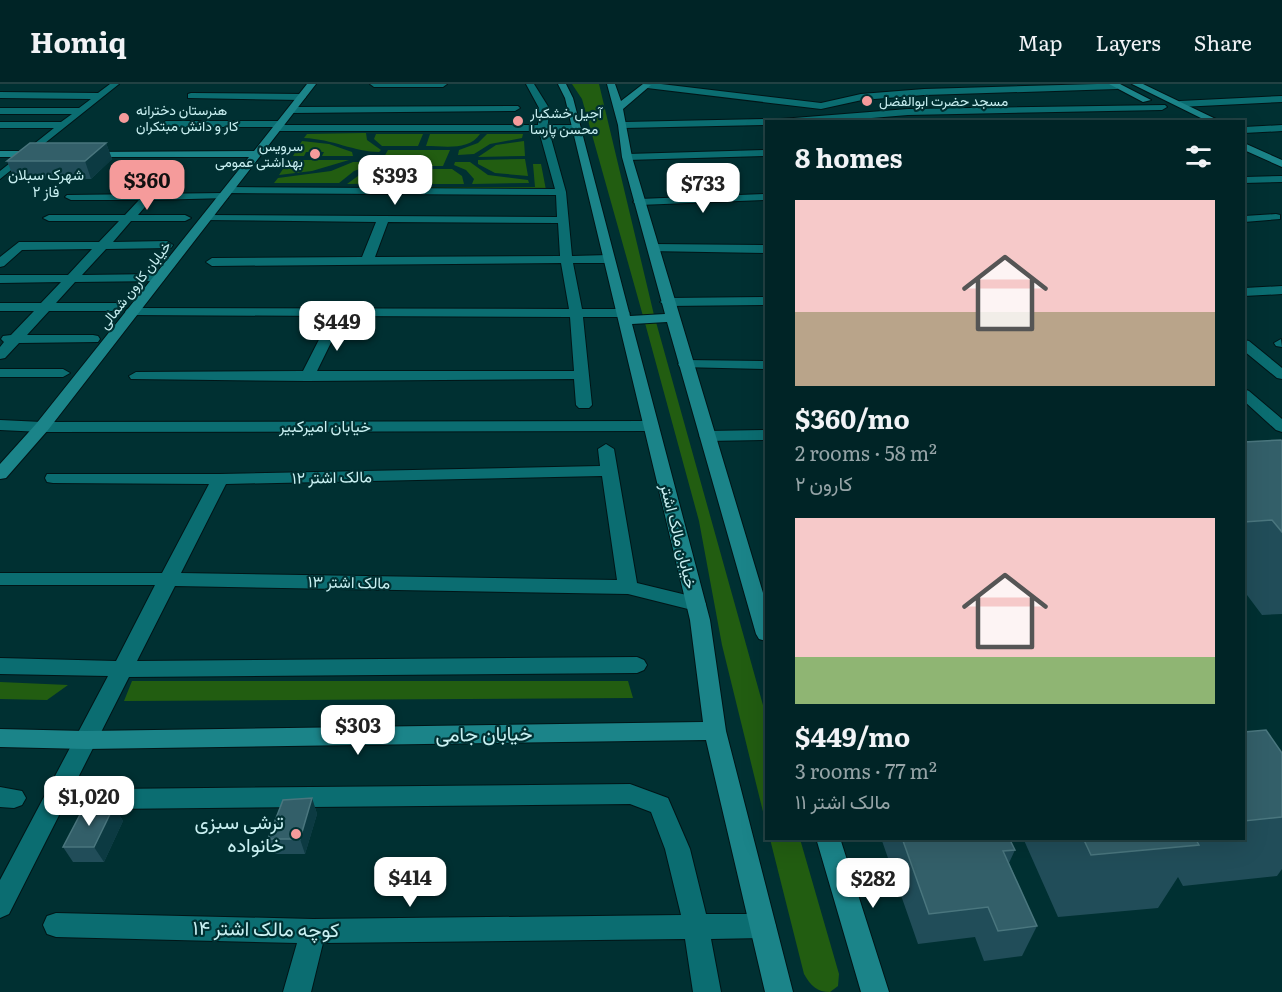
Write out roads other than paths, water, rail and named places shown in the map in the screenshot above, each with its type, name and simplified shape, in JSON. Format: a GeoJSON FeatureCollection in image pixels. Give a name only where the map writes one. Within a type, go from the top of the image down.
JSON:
{"type":"FeatureCollection","features":[{"type":"Feature","properties":{"kind":"main road","name":"خیابان کارون شمالی"},"geometry":{"type":"LineString","coordinates":[[0,474],[42,427],[312,84]]}},
{"type":"Feature","properties":{"kind":"main road","name":"خیابان مالک اشتر"},"geometry":{"type":"LineString","coordinates":[[562,84],[569,98],[696,604],[715,731],[779,992]]}},
{"type":"Feature","properties":{"kind":"main road"},"geometry":{"type":"LineString","coordinates":[[610,84],[623,125],[627,157],[667,302],[765,631]]}},
{"type":"Feature","properties":{"kind":"main road"},"geometry":{"type":"LineString","coordinates":[[618,108],[646,84]]}},
{"type":"Feature","properties":{"kind":"main road"},"geometry":{"type":"LineString","coordinates":[[1136,84],[1214,120]]}},
{"type":"Feature","properties":{"kind":"main road"},"geometry":{"type":"LineString","coordinates":[[1115,85],[1188,120]]}},
{"type":"Feature","properties":{"kind":"main road"},"geometry":{"type":"LineString","coordinates":[[1245,132],[1254,138]]}},
{"type":"Feature","properties":{"kind":"main road"},"geometry":{"type":"LineString","coordinates":[[1245,145],[1265,143]]}},
{"type":"Feature","properties":{"kind":"main road"},"geometry":{"type":"LineString","coordinates":[[1245,146],[1282,164]]}},
{"type":"Feature","properties":{"kind":"main road"},"geometry":{"type":"LineString","coordinates":[[0,154],[50,154]]}},
{"type":"Feature","properties":{"kind":"main road"},"geometry":{"type":"LineString","coordinates":[[73,154],[257,154]]}},
{"type":"Feature","properties":{"kind":"main road"},"geometry":{"type":"LineString","coordinates":[[624,317],[672,318]]}},
{"type":"Feature","properties":{"kind":"main road","name":"خیابان جامی"},"geometry":{"type":"LineString","coordinates":[[0,738],[86,740],[715,731]]}},
{"type":"Feature","properties":{"kind":"main road"},"geometry":{"type":"LineString","coordinates":[[829,840],[875,992]]}},
{"type":"Feature","properties":{"kind":"street"},"geometry":{"type":"LineString","coordinates":[[0,176],[115,84]]}},
{"type":"Feature","properties":{"kind":"street"},"geometry":{"type":"LineString","coordinates":[[374,84],[427,97],[515,108]]}},
{"type":"Feature","properties":{"kind":"street"},"geometry":{"type":"LineString","coordinates":[[292,110],[427,97],[442,84]]}},
{"type":"Feature","properties":{"kind":"street"},"geometry":{"type":"LineString","coordinates":[[530,84],[544,108],[543,128],[561,192],[566,259],[576,313],[583,375],[584,405]]}},
{"type":"Feature","properties":{"kind":"street"},"geometry":{"type":"LineString","coordinates":[[646,84],[821,106],[878,95],[1115,85]]}},
{"type":"Feature","properties":{"kind":"street"},"geometry":{"type":"LineString","coordinates":[[718,93],[723,84]]}},
{"type":"Feature","properties":{"kind":"street"},"geometry":{"type":"LineString","coordinates":[[0,95],[100,96]]}},
{"type":"Feature","properties":{"kind":"street"},"geometry":{"type":"LineString","coordinates":[[878,95],[892,113]]}},
{"type":"Feature","properties":{"kind":"street"},"geometry":{"type":"LineString","coordinates":[[191,96],[302,97]]}},
{"type":"Feature","properties":{"kind":"street"},"geometry":{"type":"LineString","coordinates":[[772,99],[786,109],[845,119]]}},
{"type":"Feature","properties":{"kind":"street"},"geometry":{"type":"LineString","coordinates":[[1180,104],[1282,99]]}},
{"type":"Feature","properties":{"kind":"street"},"geometry":{"type":"LineString","coordinates":[[824,120],[892,113],[1162,107]]}},
{"type":"Feature","properties":{"kind":"street"},"geometry":{"type":"LineString","coordinates":[[0,111],[81,111]]}},
{"type":"Feature","properties":{"kind":"street"},"geometry":{"type":"LineString","coordinates":[[623,125],[765,122]]}},
{"type":"Feature","properties":{"kind":"street"},"geometry":{"type":"LineString","coordinates":[[0,124],[64,125]]}},
{"type":"Feature","properties":{"kind":"street"},"geometry":{"type":"LineString","coordinates":[[166,124],[575,128]]}},
{"type":"Feature","properties":{"kind":"street"},"geometry":{"type":"LineString","coordinates":[[1245,131],[1282,128]]}},
{"type":"Feature","properties":{"kind":"street"},"geometry":{"type":"LineString","coordinates":[[627,157],[765,153]]}},
{"type":"Feature","properties":{"kind":"street"},"geometry":{"type":"LineString","coordinates":[[1245,180],[1282,179]]}},
{"type":"Feature","properties":{"kind":"street"},"geometry":{"type":"LineString","coordinates":[[71,197],[226,193],[561,192]]}},
{"type":"Feature","properties":{"kind":"street"},"geometry":{"type":"LineString","coordinates":[[0,355],[7,339],[45,306],[148,196]]}},
{"type":"Feature","properties":{"kind":"street"},"geometry":{"type":"LineString","coordinates":[[639,202],[765,197]]}},
{"type":"Feature","properties":{"kind":"street"},"geometry":{"type":"LineString","coordinates":[[1245,219],[1276,217]]}},
{"type":"Feature","properties":{"kind":"street"},"geometry":{"type":"LineString","coordinates":[[49,218],[185,218]]}},
{"type":"Feature","properties":{"kind":"street"},"geometry":{"type":"LineString","coordinates":[[206,218],[564,220]]}},
{"type":"Feature","properties":{"kind":"street"},"geometry":{"type":"LineString","coordinates":[[367,261],[384,218]]}},
{"type":"Feature","properties":{"kind":"street"},"geometry":{"type":"LineString","coordinates":[[0,263],[19,246],[167,245]]}},
{"type":"Feature","properties":{"kind":"street"},"geometry":{"type":"LineString","coordinates":[[652,248],[765,249]]}},
{"type":"Feature","properties":{"kind":"street"},"geometry":{"type":"LineString","coordinates":[[212,262],[609,259]]}},
{"type":"Feature","properties":{"kind":"street"},"geometry":{"type":"LineString","coordinates":[[0,279],[159,278]]}},
{"type":"Feature","properties":{"kind":"street"},"geometry":{"type":"LineString","coordinates":[[1245,292],[1282,290]]}},
{"type":"Feature","properties":{"kind":"street"},"geometry":{"type":"LineString","coordinates":[[667,302],[765,301]]}},
{"type":"Feature","properties":{"kind":"street"},"geometry":{"type":"LineString","coordinates":[[0,307],[118,307]]}},
{"type":"Feature","properties":{"kind":"street"},"geometry":{"type":"LineString","coordinates":[[132,312],[576,313],[624,317]]}},
{"type":"Feature","properties":{"kind":"street"},"geometry":{"type":"LineString","coordinates":[[307,377],[339,313]]}},
{"type":"Feature","properties":{"kind":"street"},"geometry":{"type":"LineString","coordinates":[[7,339],[93,339]]}},
{"type":"Feature","properties":{"kind":"street"},"geometry":{"type":"LineString","coordinates":[[1245,345],[1282,375]]}},
{"type":"Feature","properties":{"kind":"street"},"geometry":{"type":"LineString","coordinates":[[685,364],[765,365]]}},
{"type":"Feature","properties":{"kind":"street"},"geometry":{"type":"LineString","coordinates":[[0,373],[63,373]]}},
{"type":"Feature","properties":{"kind":"street"},"geometry":{"type":"LineString","coordinates":[[136,376],[583,375]]}},
{"type":"Feature","properties":{"kind":"street"},"geometry":{"type":"LineString","coordinates":[[1245,395],[1282,427]]}},
{"type":"Feature","properties":{"kind":"street","name":"خیابان امیرکبیر"},"geometry":{"type":"LineString","coordinates":[[0,425],[42,427],[651,426]]}},
{"type":"Feature","properties":{"kind":"street"},"geometry":{"type":"LineString","coordinates":[[706,436],[765,435]]}},
{"type":"Feature","properties":{"kind":"street"},"geometry":{"type":"LineString","coordinates":[[606,449],[628,587]]}},
{"type":"Feature","properties":{"kind":"street","name":"مالک اشتر ۱۲"},"geometry":{"type":"LineString","coordinates":[[53,478],[220,479],[610,471]]}},
{"type":"Feature","properties":{"kind":"street"},"geometry":{"type":"LineString","coordinates":[[0,906],[220,479]]}},
{"type":"Feature","properties":{"kind":"street","name":"مالک اشتر ۱۳"},"geometry":{"type":"LineString","coordinates":[[0,579],[169,579],[628,587],[696,604]]}},
{"type":"Feature","properties":{"kind":"street"},"geometry":{"type":"LineString","coordinates":[[0,666],[123,669],[637,665]]}},
{"type":"Feature","properties":{"kind":"street"},"geometry":{"type":"LineString","coordinates":[[107,799],[630,794],[660,805],[673,830],[696,926],[707,992]]}},
{"type":"Feature","properties":{"kind":"street","name":"کوچه مالک اشتر ۱۴"},"geometry":{"type":"LineString","coordinates":[[56,925],[313,931],[763,926]]}},
{"type":"Feature","properties":{"kind":"street"},"geometry":{"type":"LineString","coordinates":[[297,992],[313,931]]}},
{"type":"Feature","properties":{"kind":"place","name":"مسجد حضرت ابوالفضل"},"geometry":{"type":"Point","coordinates":[867,101]}},
{"type":"Feature","properties":{"kind":"place","name":"هنرستان دخترانه کار و دانش مبتکران"},"geometry":{"type":"Point","coordinates":[124,118]}},
{"type":"Feature","properties":{"kind":"place","name":"آجیل خشکبار محسن پارسا"},"geometry":{"type":"Point","coordinates":[518,121]}},
{"type":"Feature","properties":{"kind":"place","name":"سرویس بهداشتی عمومی"},"geometry":{"type":"Point","coordinates":[315,154]}},
{"type":"Feature","properties":{"kind":"place","name":"ترشی سبزی خانواده"},"geometry":{"type":"Point","coordinates":[296,834]}},
{"type":"Feature","properties":{"kind":"district","name":"شهرک سبلان فاز ۲"},"geometry":{"type":"Point","coordinates":[46,184]}}]}
